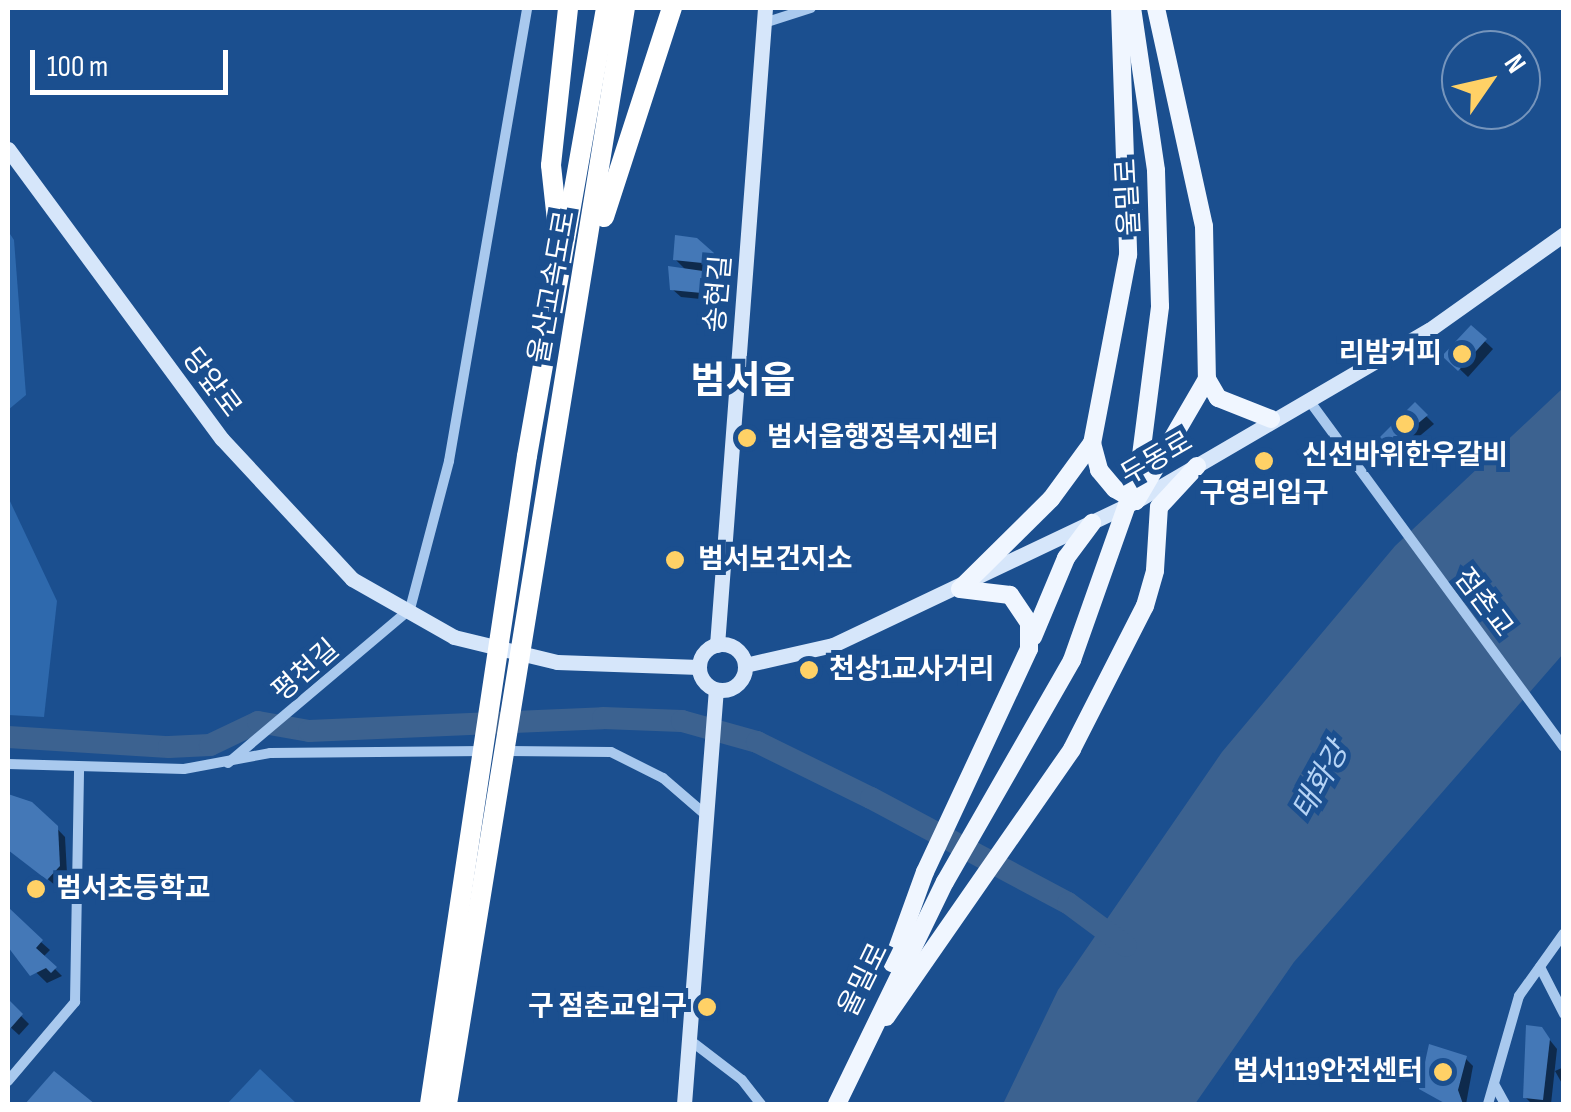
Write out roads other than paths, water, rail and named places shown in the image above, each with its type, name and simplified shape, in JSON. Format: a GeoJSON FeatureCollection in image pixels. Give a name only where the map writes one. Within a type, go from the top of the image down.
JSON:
{"type":"FeatureCollection","features":[{"type":"Feature","properties":{"kind":"highway"},"geometry":{"type":"LineString","coordinates":[[562,260],[550,164],[568,8]]}},
{"type":"Feature","properties":{"kind":"highway","name":"울산고속도로"},"geometry":{"type":"LineString","coordinates":[[519,573],[562,260],[606,8]]}},
{"type":"Feature","properties":{"kind":"highway","name":"울산고속도로"},"geometry":{"type":"LineString","coordinates":[[519,573],[587,266],[624,8]]}},
{"type":"Feature","properties":{"kind":"highway"},"geometry":{"type":"LineString","coordinates":[[587,266],[672,8]]}},
{"type":"Feature","properties":{"kind":"highway"},"geometry":{"type":"LineString","coordinates":[[447,1104],[489,771],[519,573]]}},
{"type":"Feature","properties":{"kind":"highway"},"geometry":{"type":"LineString","coordinates":[[430,1104],[489,771]]}},
{"type":"Feature","properties":{"kind":"main road"},"geometry":{"type":"LineString","coordinates":[[960,589],[1051,499],[1092,443],[1128,255],[1120,8]]}},
{"type":"Feature","properties":{"kind":"main road","name":"울밀로"},"geometry":{"type":"LineString","coordinates":[[837,1104],[945,882],[1072,660],[1110,568],[1139,471],[1154,385],[1156,170],[1132,8]]}},
{"type":"Feature","properties":{"kind":"main road"},"geometry":{"type":"LineString","coordinates":[[1156,8],[1204,226],[1207,379],[1218,398],[1271,419]]}},
{"type":"Feature","properties":{"kind":"main road"},"geometry":{"type":"LineString","coordinates":[[1130,503],[1207,379]]}},
{"type":"Feature","properties":{"kind":"main road"},"geometry":{"type":"LineString","coordinates":[[1092,443],[1099,470],[1144,512],[1156,558]]}},
{"type":"Feature","properties":{"kind":"main road"},"geometry":{"type":"LineString","coordinates":[[858,1056],[1021,826],[1138,623],[1156,558],[1159,506],[1198,466]]}},
{"type":"Feature","properties":{"kind":"main road"},"geometry":{"type":"LineString","coordinates":[[858,1056],[925,872],[1029,649],[1066,558],[1092,523]]}},
{"type":"Feature","properties":{"kind":"main road"},"geometry":{"type":"LineString","coordinates":[[960,589],[1010,595],[1029,623],[1029,649]]}},
{"type":"Feature","properties":{"kind":"street"},"geometry":{"type":"LineString","coordinates":[[410,609],[448,461],[527,8]]}},
{"type":"Feature","properties":{"kind":"street"},"geometry":{"type":"LineString","coordinates":[[764,15],[811,8]]}},
{"type":"Feature","properties":{"kind":"street","name":"송현길"},"geometry":{"type":"LineString","coordinates":[[717,645],[764,15]]}},
{"type":"Feature","properties":{"kind":"street","name":"당앞로"},"geometry":{"type":"LineString","coordinates":[[8,149],[272,499],[352,580],[410,609],[454,638],[557,662],[699,667]]}},
{"type":"Feature","properties":{"kind":"street","name":"두동로"},"geometry":{"type":"LineString","coordinates":[[745,664],[781,662],[834,646],[1092,523],[1198,466],[1271,419],[1428,330],[1564,234]]}},
{"type":"Feature","properties":{"kind":"street","name":"점촌교"},"geometry":{"type":"LineString","coordinates":[[1308,399],[1370,490],[1562,745]]}},
{"type":"Feature","properties":{"kind":"street","name":"평천길"},"geometry":{"type":"LineString","coordinates":[[228,763],[258,742],[410,609]]}},
{"type":"Feature","properties":{"kind":"street"},"geometry":{"type":"LineString","coordinates":[[684,1104],[716,708],[716,690],[699,667],[717,645],[732,646],[745,664],[738,685],[716,690]]}},
{"type":"Feature","properties":{"kind":"street","name":"평천길"},"geometry":{"type":"LineString","coordinates":[[8,764],[184,770],[270,753],[611,752],[663,778],[707,816]]}},
{"type":"Feature","properties":{"kind":"street"},"geometry":{"type":"LineString","coordinates":[[8,1081],[75,1002],[79,767]]}},
{"type":"Feature","properties":{"kind":"street"},"geometry":{"type":"LineString","coordinates":[[1488,1104],[1519,996],[1564,933]]}},
{"type":"Feature","properties":{"kind":"street"},"geometry":{"type":"LineString","coordinates":[[1540,967],[1564,1014]]}},
{"type":"Feature","properties":{"kind":"street"},"geometry":{"type":"LineString","coordinates":[[691,1041],[742,1080],[762,1104]]}},
{"type":"Feature","properties":{"kind":"street"},"geometry":{"type":"LineString","coordinates":[[1494,1084],[1505,1104]]}},
{"type":"Feature","properties":{"kind":"water","name":"태화강"},"geometry":{"type":"Polygon","coordinates":[[[1563,388],[1563,654],[1294,962],[1195,1104],[1003,1104],[1058,990],[1222,752],[1395,546],[1563,388]]]}},
{"type":"Feature","properties":{"kind":"waterway"},"geometry":{"type":"LineString","coordinates":[[8,737],[169,747],[210,745],[258,722],[309,731],[603,718],[682,721],[757,742],[871,798],[1068,903],[1126,946]]}},
{"type":"Feature","properties":{"kind":"place","name":"리밤커피"},"geometry":{"type":"Point","coordinates":[1462,354]}},
{"type":"Feature","properties":{"kind":"place","name":"신선바위한우갈비"},"geometry":{"type":"Point","coordinates":[1405,424]}},
{"type":"Feature","properties":{"kind":"place","name":"범서읍행정복지센터"},"geometry":{"type":"Point","coordinates":[747,438]}},
{"type":"Feature","properties":{"kind":"place","name":"구영리입구"},"geometry":{"type":"Point","coordinates":[1264,461]}},
{"type":"Feature","properties":{"kind":"place","name":"범서보건지소"},"geometry":{"type":"Point","coordinates":[675,560]}},
{"type":"Feature","properties":{"kind":"place","name":"천상1교사거리"},"geometry":{"type":"Point","coordinates":[809,670]}},
{"type":"Feature","properties":{"kind":"place","name":"범서초등학교"},"geometry":{"type":"Point","coordinates":[36,889]}},
{"type":"Feature","properties":{"kind":"place","name":"구 점촌교입구"},"geometry":{"type":"Point","coordinates":[707,1007]}},
{"type":"Feature","properties":{"kind":"place","name":"범서119안전센터"},"geometry":{"type":"Point","coordinates":[1443,1072]}},
{"type":"Feature","properties":{"kind":"district","name":"범서읍"},"geometry":{"type":"Point","coordinates":[743,382]}}]}
